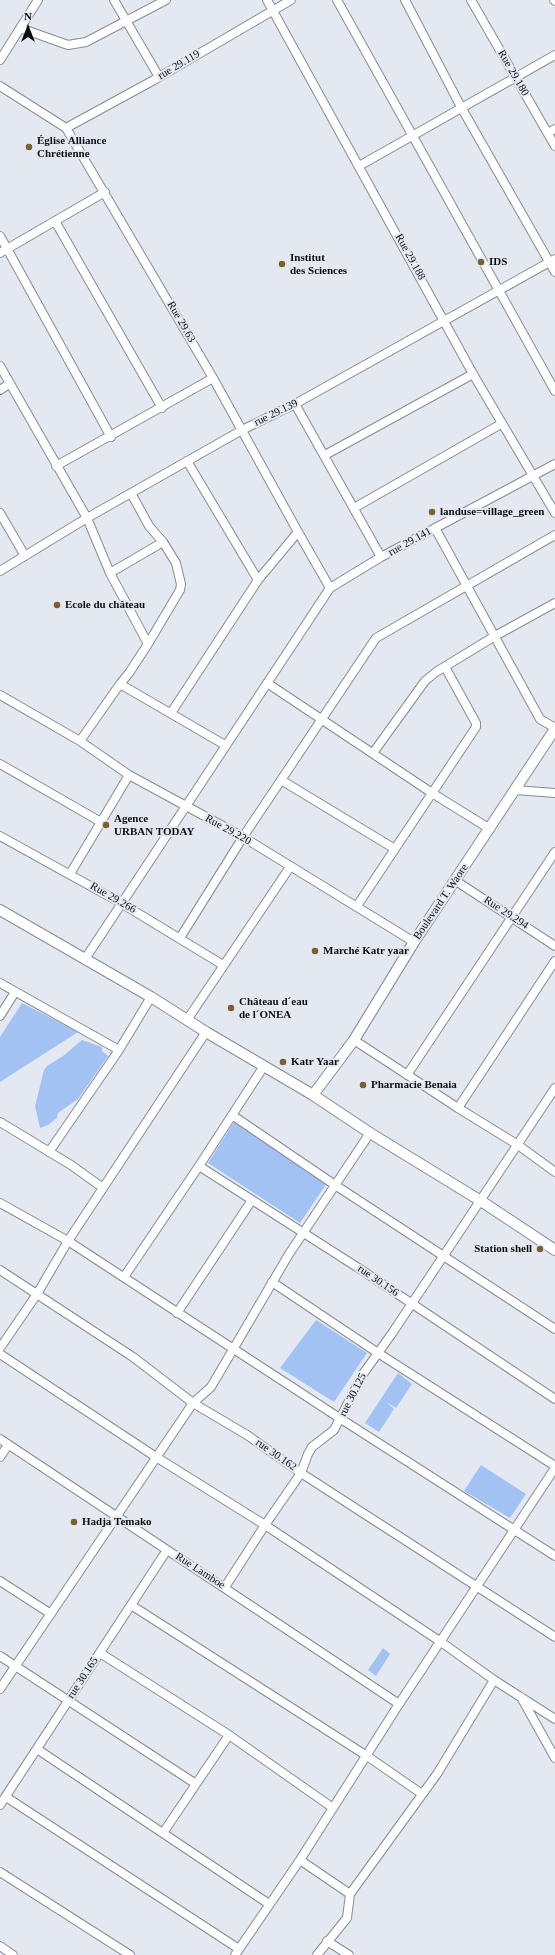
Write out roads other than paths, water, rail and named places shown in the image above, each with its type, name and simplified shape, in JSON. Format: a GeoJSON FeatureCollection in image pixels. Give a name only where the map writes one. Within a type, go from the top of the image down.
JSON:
{"type":"FeatureCollection","features":[{"type":"Feature","properties":{"kind":"street"},"geometry":{"type":"LineString","coordinates":[[0,60],[38,0]]}},
{"type":"Feature","properties":{"kind":"street"},"geometry":{"type":"LineString","coordinates":[[114,0],[128,21],[159,77]]}},
{"type":"Feature","properties":{"kind":"street"},"geometry":{"type":"LineString","coordinates":[[20,28],[68,45],[86,42],[166,0]]}},
{"type":"Feature","properties":{"kind":"street","name":"Rue 29.188"},"geometry":{"type":"LineString","coordinates":[[267,0],[501,424],[555,513]]}},
{"type":"Feature","properties":{"kind":"street","name":"rue 29.119"},"geometry":{"type":"LineString","coordinates":[[66,128],[159,77],[291,0]]}},
{"type":"Feature","properties":{"kind":"street"},"geometry":{"type":"LineString","coordinates":[[337,0],[555,392]]}},
{"type":"Feature","properties":{"kind":"street"},"geometry":{"type":"LineString","coordinates":[[405,0],[461,107],[552,261],[555,272]]}},
{"type":"Feature","properties":{"kind":"street","name":"Rue 29.180"},"geometry":{"type":"LineString","coordinates":[[471,0],[515,77],[551,131],[555,146]]}},
{"type":"Feature","properties":{"kind":"street"},"geometry":{"type":"LineString","coordinates":[[359,166],[555,55]]}},
{"type":"Feature","properties":{"kind":"street","name":"Rue 29.63"},"geometry":{"type":"LineString","coordinates":[[0,86],[66,128],[213,378],[330,588]]}},
{"type":"Feature","properties":{"kind":"street"},"geometry":{"type":"LineString","coordinates":[[4,251],[105,192]]}},
{"type":"Feature","properties":{"kind":"street"},"geometry":{"type":"LineString","coordinates":[[55,221],[162,408]]}},
{"type":"Feature","properties":{"kind":"street"},"geometry":{"type":"LineString","coordinates":[[0,236],[4,251],[111,437]]}},
{"type":"Feature","properties":{"kind":"street","name":"rue 29.139"},"geometry":{"type":"LineString","coordinates":[[0,571],[88,518],[242,430],[295,404],[552,261]]}},
{"type":"Feature","properties":{"kind":"street"},"geometry":{"type":"LineString","coordinates":[[0,366],[56,466],[88,518],[110,573],[148,644]]}},
{"type":"Feature","properties":{"kind":"street"},"geometry":{"type":"LineString","coordinates":[[325,455],[473,374]]}},
{"type":"Feature","properties":{"kind":"street"},"geometry":{"type":"LineString","coordinates":[[56,466],[111,437],[213,378]]}},
{"type":"Feature","properties":{"kind":"street"},"geometry":{"type":"LineString","coordinates":[[0,390],[9,384]]}},
{"type":"Feature","properties":{"kind":"street"},"geometry":{"type":"LineString","coordinates":[[295,404],[382,557]]}},
{"type":"Feature","properties":{"kind":"street"},"geometry":{"type":"LineString","coordinates":[[354,508],[501,424]]}},
{"type":"Feature","properties":{"kind":"street"},"geometry":{"type":"LineString","coordinates":[[187,461],[258,580]]}},
{"type":"Feature","properties":{"kind":"street","name":"rue 29.141"},"geometry":{"type":"LineString","coordinates":[[330,588],[382,557],[555,464]]}},
{"type":"Feature","properties":{"kind":"street"},"geometry":{"type":"LineString","coordinates":[[80,741],[129,673],[180,590],[181,584],[176,563],[149,526],[131,493]]}},
{"type":"Feature","properties":{"kind":"street"},"geometry":{"type":"LineString","coordinates":[[0,513],[25,556]]}},
{"type":"Feature","properties":{"kind":"street"},"geometry":{"type":"LineString","coordinates":[[435,528],[468,585],[540,719],[555,729]]}},
{"type":"Feature","properties":{"kind":"street"},"geometry":{"type":"LineString","coordinates":[[171,713],[258,580],[298,532]]}},
{"type":"Feature","properties":{"kind":"street"},"geometry":{"type":"LineString","coordinates":[[180,938],[242,837],[376,638],[555,535]]}},
{"type":"Feature","properties":{"kind":"street"},"geometry":{"type":"LineString","coordinates":[[110,573],[162,542]]}},
{"type":"Feature","properties":{"kind":"street"},"geometry":{"type":"LineString","coordinates":[[85,959],[330,588]]}},
{"type":"Feature","properties":{"kind":"street"},"geometry":{"type":"LineString","coordinates":[[373,753],[417,690],[425,681],[495,636],[555,603]]}},
{"type":"Feature","properties":{"kind":"street"},"geometry":{"type":"LineString","coordinates":[[357,906],[476,725],[445,667]]}},
{"type":"Feature","properties":{"kind":"street"},"geometry":{"type":"LineString","coordinates":[[267,683],[432,793],[490,829]]}},
{"type":"Feature","properties":{"kind":"street"},"geometry":{"type":"LineString","coordinates":[[120,684],[225,745]]}},
{"type":"Feature","properties":{"kind":"street","name":"Rue 29.220"},"geometry":{"type":"LineString","coordinates":[[0,695],[80,741],[129,775],[242,837],[414,942]]}},
{"type":"Feature","properties":{"kind":"street","name":"Boulevard T. Waore"},"geometry":{"type":"LineString","coordinates":[[313,1095],[354,1040],[414,942],[456,881],[555,729]]}},
{"type":"Feature","properties":{"kind":"street"},"geometry":{"type":"LineString","coordinates":[[0,764],[101,822]]}},
{"type":"Feature","properties":{"kind":"street"},"geometry":{"type":"LineString","coordinates":[[70,874],[129,775]]}},
{"type":"Feature","properties":{"kind":"street"},"geometry":{"type":"LineString","coordinates":[[281,780],[395,849]]}},
{"type":"Feature","properties":{"kind":"street"},"geometry":{"type":"LineString","coordinates":[[515,790],[555,793]]}},
{"type":"Feature","properties":{"kind":"street","name":"Rue 29.266"},"geometry":{"type":"LineString","coordinates":[[0,837],[121,903],[223,964]]}},
{"type":"Feature","properties":{"kind":"street"},"geometry":{"type":"LineString","coordinates":[[406,1075],[555,852]]}},
{"type":"Feature","properties":{"kind":"street"},"geometry":{"type":"LineString","coordinates":[[187,1020],[223,964],[235,950],[290,867]]}},
{"type":"Feature","properties":{"kind":"street","name":"Rue 29.294"},"geometry":{"type":"LineString","coordinates":[[456,881],[555,946]]}},
{"type":"Feature","properties":{"kind":"street"},"geometry":{"type":"LineString","coordinates":[[0,910],[151,997],[206,1032],[313,1095],[370,1133],[481,1201],[555,1250]]}},
{"type":"Feature","properties":{"kind":"street"},"geometry":{"type":"LineString","coordinates":[[458,1108],[555,961]]}},
{"type":"Feature","properties":{"kind":"street"},"geometry":{"type":"LineString","coordinates":[[0,983],[119,1050]]}},
{"type":"Feature","properties":{"kind":"street"},"geometry":{"type":"LineString","coordinates":[[0,1016],[15,992]]}},
{"type":"Feature","properties":{"kind":"street"},"geometry":{"type":"LineString","coordinates":[[49,1152],[119,1050],[151,997]]}},
{"type":"Feature","properties":{"kind":"street"},"geometry":{"type":"LineString","coordinates":[[0,1348],[37,1294],[68,1241],[206,1032]]}},
{"type":"Feature","properties":{"kind":"street"},"geometry":{"type":"LineString","coordinates":[[354,1040],[406,1075],[518,1145],[555,1172]]}},
{"type":"Feature","properties":{"kind":"street"},"geometry":{"type":"LineString","coordinates":[[124,1277],[264,1066]]}},
{"type":"Feature","properties":{"kind":"street","name":"rue 30.125"},"geometry":{"type":"LineString","coordinates":[[225,1587],[264,1525],[301,1473],[312,1447],[334,1430],[359,1382],[555,1088]]}},
{"type":"Feature","properties":{"kind":"street"},"geometry":{"type":"LineString","coordinates":[[232,1114],[335,1185],[555,1329]]}},
{"type":"Feature","properties":{"kind":"street"},"geometry":{"type":"LineString","coordinates":[[0,1122],[103,1188]]}},
{"type":"Feature","properties":{"kind":"street"},"geometry":{"type":"LineString","coordinates":[[0,1689],[193,1403],[211,1387],[272,1282],[370,1133]]}},
{"type":"Feature","properties":{"kind":"street","name":"rue 30.156"},"geometry":{"type":"LineString","coordinates":[[199,1166],[304,1232],[555,1399]]}},
{"type":"Feature","properties":{"kind":"street"},"geometry":{"type":"LineString","coordinates":[[177,1313],[252,1200]]}},
{"type":"Feature","properties":{"kind":"street"},"geometry":{"type":"LineString","coordinates":[[0,1203],[68,1241],[232,1349],[555,1556]]}},
{"type":"Feature","properties":{"kind":"street","name":"rue 30.162"},"geometry":{"type":"LineString","coordinates":[[0,1270],[133,1357],[193,1403],[246,1435],[301,1473],[555,1637]]}},
{"type":"Feature","properties":{"kind":"street"},"geometry":{"type":"LineString","coordinates":[[6,1797],[237,1952],[300,1860],[555,1467],[378,1353],[272,1282]]}},
{"type":"Feature","properties":{"kind":"street"},"geometry":{"type":"LineString","coordinates":[[0,1354],[156,1457],[264,1525],[441,1642],[494,1680],[555,1719]]}},
{"type":"Feature","properties":{"kind":"street","name":"Rue Lamboe"},"geometry":{"type":"LineString","coordinates":[[0,1439],[400,1704]]}},
{"type":"Feature","properties":{"kind":"street"},"geometry":{"type":"LineString","coordinates":[[0,1457],[8,1445]]}},
{"type":"Feature","properties":{"kind":"street","name":"rue 30.165"},"geometry":{"type":"LineString","coordinates":[[0,1805],[167,1550]]}},
{"type":"Feature","properties":{"kind":"street"},"geometry":{"type":"LineString","coordinates":[[0,1580],[51,1614]]}},
{"type":"Feature","properties":{"kind":"street"},"geometry":{"type":"LineString","coordinates":[[131,1605],[367,1756],[422,1794]]}},
{"type":"Feature","properties":{"kind":"street"},"geometry":{"type":"LineString","coordinates":[[100,1653],[228,1735],[333,1808]]}},
{"type":"Feature","properties":{"kind":"street"},"geometry":{"type":"LineString","coordinates":[[0,1656],[196,1784]]}},
{"type":"Feature","properties":{"kind":"street"},"geometry":{"type":"LineString","coordinates":[[317,1955],[347,1918],[350,1894],[437,1774],[494,1680]]}},
{"type":"Feature","properties":{"kind":"street"},"geometry":{"type":"LineString","coordinates":[[520,1697],[555,1758]]}},
{"type":"Feature","properties":{"kind":"street"},"geometry":{"type":"LineString","coordinates":[[163,1833],[228,1735]]}},
{"type":"Feature","properties":{"kind":"street"},"geometry":{"type":"LineString","coordinates":[[37,1749],[269,1904]]}},
{"type":"Feature","properties":{"kind":"street"},"geometry":{"type":"LineString","coordinates":[[300,1860],[350,1894]]}},
{"type":"Feature","properties":{"kind":"street"},"geometry":{"type":"LineString","coordinates":[[0,1872],[130,1955]]}},
{"type":"Feature","properties":{"kind":"street"},"geometry":{"type":"LineString","coordinates":[[327,1941],[349,1955]]}},
{"type":"Feature","properties":{"kind":"street"},"geometry":{"type":"LineString","coordinates":[[0,1946],[14,1955]]}},
{"type":"Feature","properties":{"kind":"place","name":"Église Alliance Chrétienne"},"geometry":{"type":"Point","coordinates":[29,147]}},
{"type":"Feature","properties":{"kind":"place","name":"IDS"},"geometry":{"type":"Point","coordinates":[481,262]}},
{"type":"Feature","properties":{"kind":"place","name":"Institut des Sciences"},"geometry":{"type":"Point","coordinates":[282,264]}},
{"type":"Feature","properties":{"kind":"place","name":"landuse=village_green"},"geometry":{"type":"Point","coordinates":[432,512]}},
{"type":"Feature","properties":{"kind":"place","name":"Ecole du château"},"geometry":{"type":"Point","coordinates":[57,605]}},
{"type":"Feature","properties":{"kind":"place","name":"Agence URBAN TODAY"},"geometry":{"type":"Point","coordinates":[106,825]}},
{"type":"Feature","properties":{"kind":"place","name":"Marché Katr yaar"},"geometry":{"type":"Point","coordinates":[315,951]}},
{"type":"Feature","properties":{"kind":"place","name":"Château d´eau de l´ONEA"},"geometry":{"type":"Point","coordinates":[231,1008]}},
{"type":"Feature","properties":{"kind":"place","name":"Katr Yaar"},"geometry":{"type":"Point","coordinates":[283,1062]}},
{"type":"Feature","properties":{"kind":"place","name":"Pharmacie Benaia"},"geometry":{"type":"Point","coordinates":[363,1085]}},
{"type":"Feature","properties":{"kind":"place","name":"Station shell"},"geometry":{"type":"Point","coordinates":[540,1249]}},
{"type":"Feature","properties":{"kind":"place","name":"Hadja Temako"},"geometry":{"type":"Point","coordinates":[74,1522]}}]}
